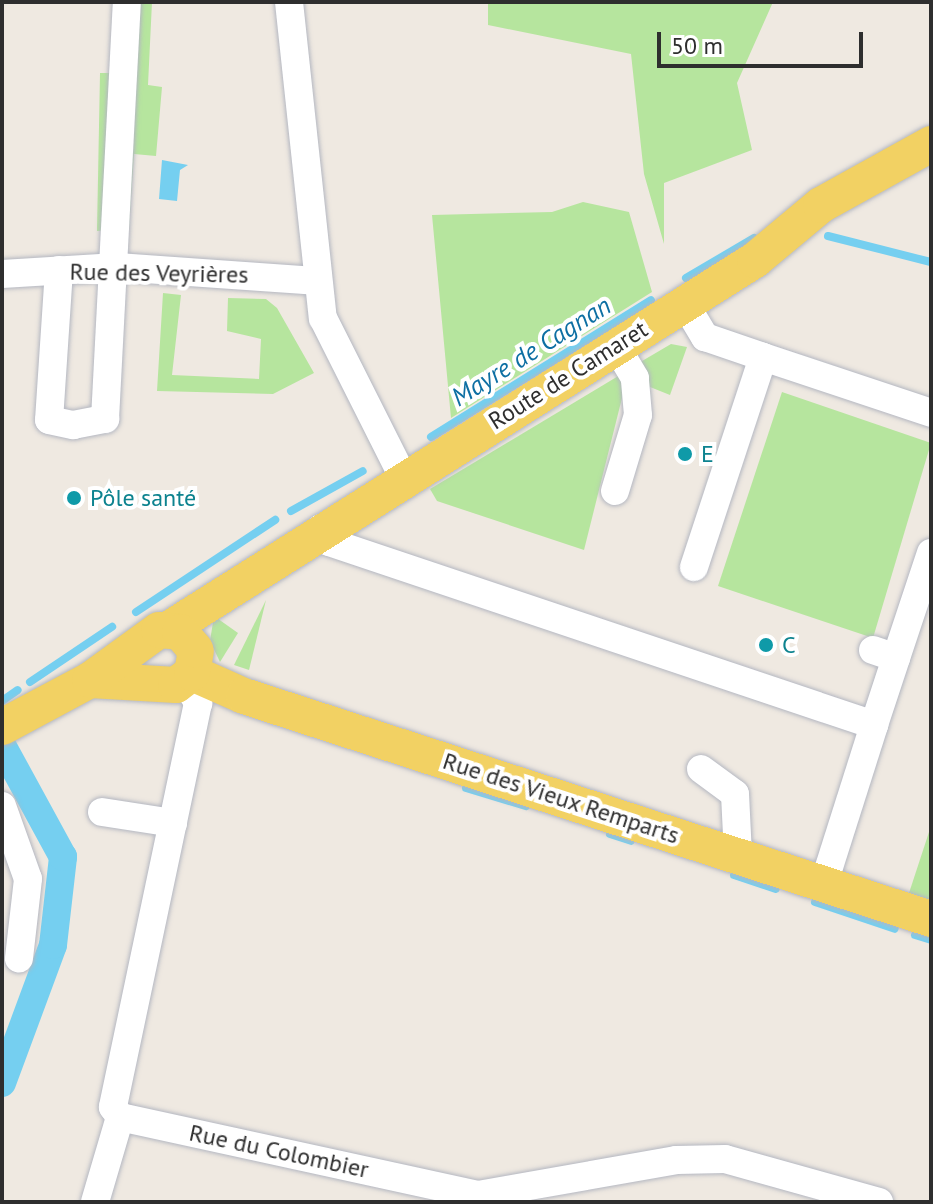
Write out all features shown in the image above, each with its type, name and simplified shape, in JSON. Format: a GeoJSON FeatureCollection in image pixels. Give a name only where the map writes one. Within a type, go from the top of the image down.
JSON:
{"type":"FeatureCollection","features":[{"type":"Feature","properties":{"kind":"main road","name":"Route de Camaret"},"geometry":{"type":"LineString","coordinates":[[2,727],[90,680],[172,659],[202,604],[755,260],[821,205],[931,144]]}},
{"type":"Feature","properties":{"kind":"main road","name":"Rue des Vieux Remparts"},"geometry":{"type":"LineString","coordinates":[[172,659],[244,696],[931,919]]}},
{"type":"Feature","properties":{"kind":"street"},"geometry":{"type":"LineString","coordinates":[[59,270],[49,420],[73,425],[105,419],[117,267],[127,2]]}},
{"type":"Feature","properties":{"kind":"street"},"geometry":{"type":"LineString","coordinates":[[289,2],[316,281],[323,318],[403,477]]}},
{"type":"Feature","properties":{"kind":"street","name":"Rue des Veyrières"},"geometry":{"type":"LineString","coordinates":[[2,274],[117,267],[316,281]]}},
{"type":"Feature","properties":{"kind":"street"},"geometry":{"type":"LineString","coordinates":[[685,304],[705,337],[931,413]]}},
{"type":"Feature","properties":{"kind":"street"},"geometry":{"type":"LineString","coordinates":[[615,491],[638,415],[635,378],[616,346]]}},
{"type":"Feature","properties":{"kind":"street"},"geometry":{"type":"LineString","coordinates":[[694,567],[763,357]]}},
{"type":"Feature","properties":{"kind":"street"},"geometry":{"type":"LineString","coordinates":[[321,528],[329,542],[874,725]]}},
{"type":"Feature","properties":{"kind":"street"},"geometry":{"type":"LineString","coordinates":[[824,883],[874,725],[885,654],[931,553]]}},
{"type":"Feature","properties":{"kind":"street"},"geometry":{"type":"LineString","coordinates":[[95,1202],[120,1117],[113,1107],[198,703],[172,659]]}},
{"type":"Feature","properties":{"kind":"street"},"geometry":{"type":"LineString","coordinates":[[701,769],[735,794],[738,856]]}},
{"type":"Feature","properties":{"kind":"street"},"geometry":{"type":"LineString","coordinates":[[2,806],[28,879],[19,958]]}},
{"type":"Feature","properties":{"kind":"street"},"geometry":{"type":"LineString","coordinates":[[102,812],[173,823]]}},
{"type":"Feature","properties":{"kind":"street","name":"Rue du Colombier"},"geometry":{"type":"LineString","coordinates":[[120,1117],[477,1198],[676,1160],[725,1159],[879,1202]]}},
{"type":"Feature","properties":{"kind":"green space"},"geometry":{"type":"Polygon","coordinates":[[[120,2],[152,2],[148,85],[162,87],[156,156],[134,154],[129,229],[97,231],[100,73],[118,73],[120,2]]]}},
{"type":"Feature","properties":{"kind":"green space"},"geometry":{"type":"Polygon","coordinates":[[[488,2],[773,2],[737,83],[752,150],[664,183],[664,244],[644,174],[631,54],[488,25],[488,2]]]}},
{"type":"Feature","properties":{"kind":"green space"},"geometry":{"type":"Polygon","coordinates":[[[583,202],[629,212],[652,292],[451,418],[432,215],[552,212],[583,202]]]}},
{"type":"Feature","properties":{"kind":"green space"},"geometry":{"type":"Polygon","coordinates":[[[163,293],[181,295],[172,375],[259,379],[261,339],[227,331],[228,298],[266,299],[277,308],[314,373],[273,394],[157,391],[163,293]]]}},
{"type":"Feature","properties":{"kind":"green space"},"geometry":{"type":"Polygon","coordinates":[[[671,344],[687,347],[670,395],[645,385],[637,364],[671,344]]]}},
{"type":"Feature","properties":{"kind":"green space"},"geometry":{"type":"Polygon","coordinates":[[[620,375],[625,386],[584,550],[437,501],[430,489],[620,375]]]}},
{"type":"Feature","properties":{"kind":"green space"},"geometry":{"type":"Polygon","coordinates":[[[782,392],[931,443],[873,638],[718,586],[782,392]]]}},
{"type":"Feature","properties":{"kind":"green space"},"geometry":{"type":"Polygon","coordinates":[[[266,600],[249,670],[234,665],[266,600]]]}},
{"type":"Feature","properties":{"kind":"green space"},"geometry":{"type":"Polygon","coordinates":[[[214,616],[238,633],[220,662],[210,641],[214,616]]]}},
{"type":"Feature","properties":{"kind":"green space"},"geometry":{"type":"Polygon","coordinates":[[[931,826],[931,900],[909,893],[931,826]]]}},
{"type":"Feature","properties":{"kind":"water"},"geometry":{"type":"Polygon","coordinates":[[[162,160],[188,165],[180,170],[177,201],[159,199],[162,160]]]}},
{"type":"Feature","properties":{"kind":"waterway","name":"Mayre de Cagnan"},"geometry":{"type":"LineString","coordinates":[[828,236],[931,262]]}},
{"type":"Feature","properties":{"kind":"waterway","name":"Mayre de Cagnan"},"geometry":{"type":"LineString","coordinates":[[686,278],[754,238]]}},
{"type":"Feature","properties":{"kind":"waterway","name":"Mayre de Cagnan"},"geometry":{"type":"LineString","coordinates":[[431,437],[651,300]]}},
{"type":"Feature","properties":{"kind":"waterway","name":"Mayre de Cagnan"},"geometry":{"type":"LineString","coordinates":[[291,511],[363,471]]}},
{"type":"Feature","properties":{"kind":"waterway","name":"Mayre de Cagnan"},"geometry":{"type":"LineString","coordinates":[[136,612],[275,520]]}},
{"type":"Feature","properties":{"kind":"waterway","name":"Mayre de Cagnan"},"geometry":{"type":"LineString","coordinates":[[30,682],[112,627]]}},
{"type":"Feature","properties":{"kind":"waterway","name":"Mayre de Cagnan"},"geometry":{"type":"LineString","coordinates":[[2,701],[18,690]]}},
{"type":"Feature","properties":{"kind":"waterway"},"geometry":{"type":"LineString","coordinates":[[2,745],[63,857],[53,945],[2,1083]]}},
{"type":"Feature","properties":{"kind":"waterway"},"geometry":{"type":"LineString","coordinates":[[466,788],[526,806]]}},
{"type":"Feature","properties":{"kind":"waterway"},"geometry":{"type":"LineString","coordinates":[[610,834],[631,841]]}},
{"type":"Feature","properties":{"kind":"waterway"},"geometry":{"type":"LineString","coordinates":[[734,875],[776,889]]}},
{"type":"Feature","properties":{"kind":"waterway"},"geometry":{"type":"LineString","coordinates":[[815,902],[895,929]]}},
{"type":"Feature","properties":{"kind":"waterway"},"geometry":{"type":"LineString","coordinates":[[915,935],[931,940]]}},
{"type":"Feature","properties":{"kind":"place","name":"E"},"geometry":{"type":"Point","coordinates":[685,454]}},
{"type":"Feature","properties":{"kind":"place","name":"Pôle santé"},"geometry":{"type":"Point","coordinates":[74,498]}},
{"type":"Feature","properties":{"kind":"place","name":"C"},"geometry":{"type":"Point","coordinates":[766,645]}}]}
